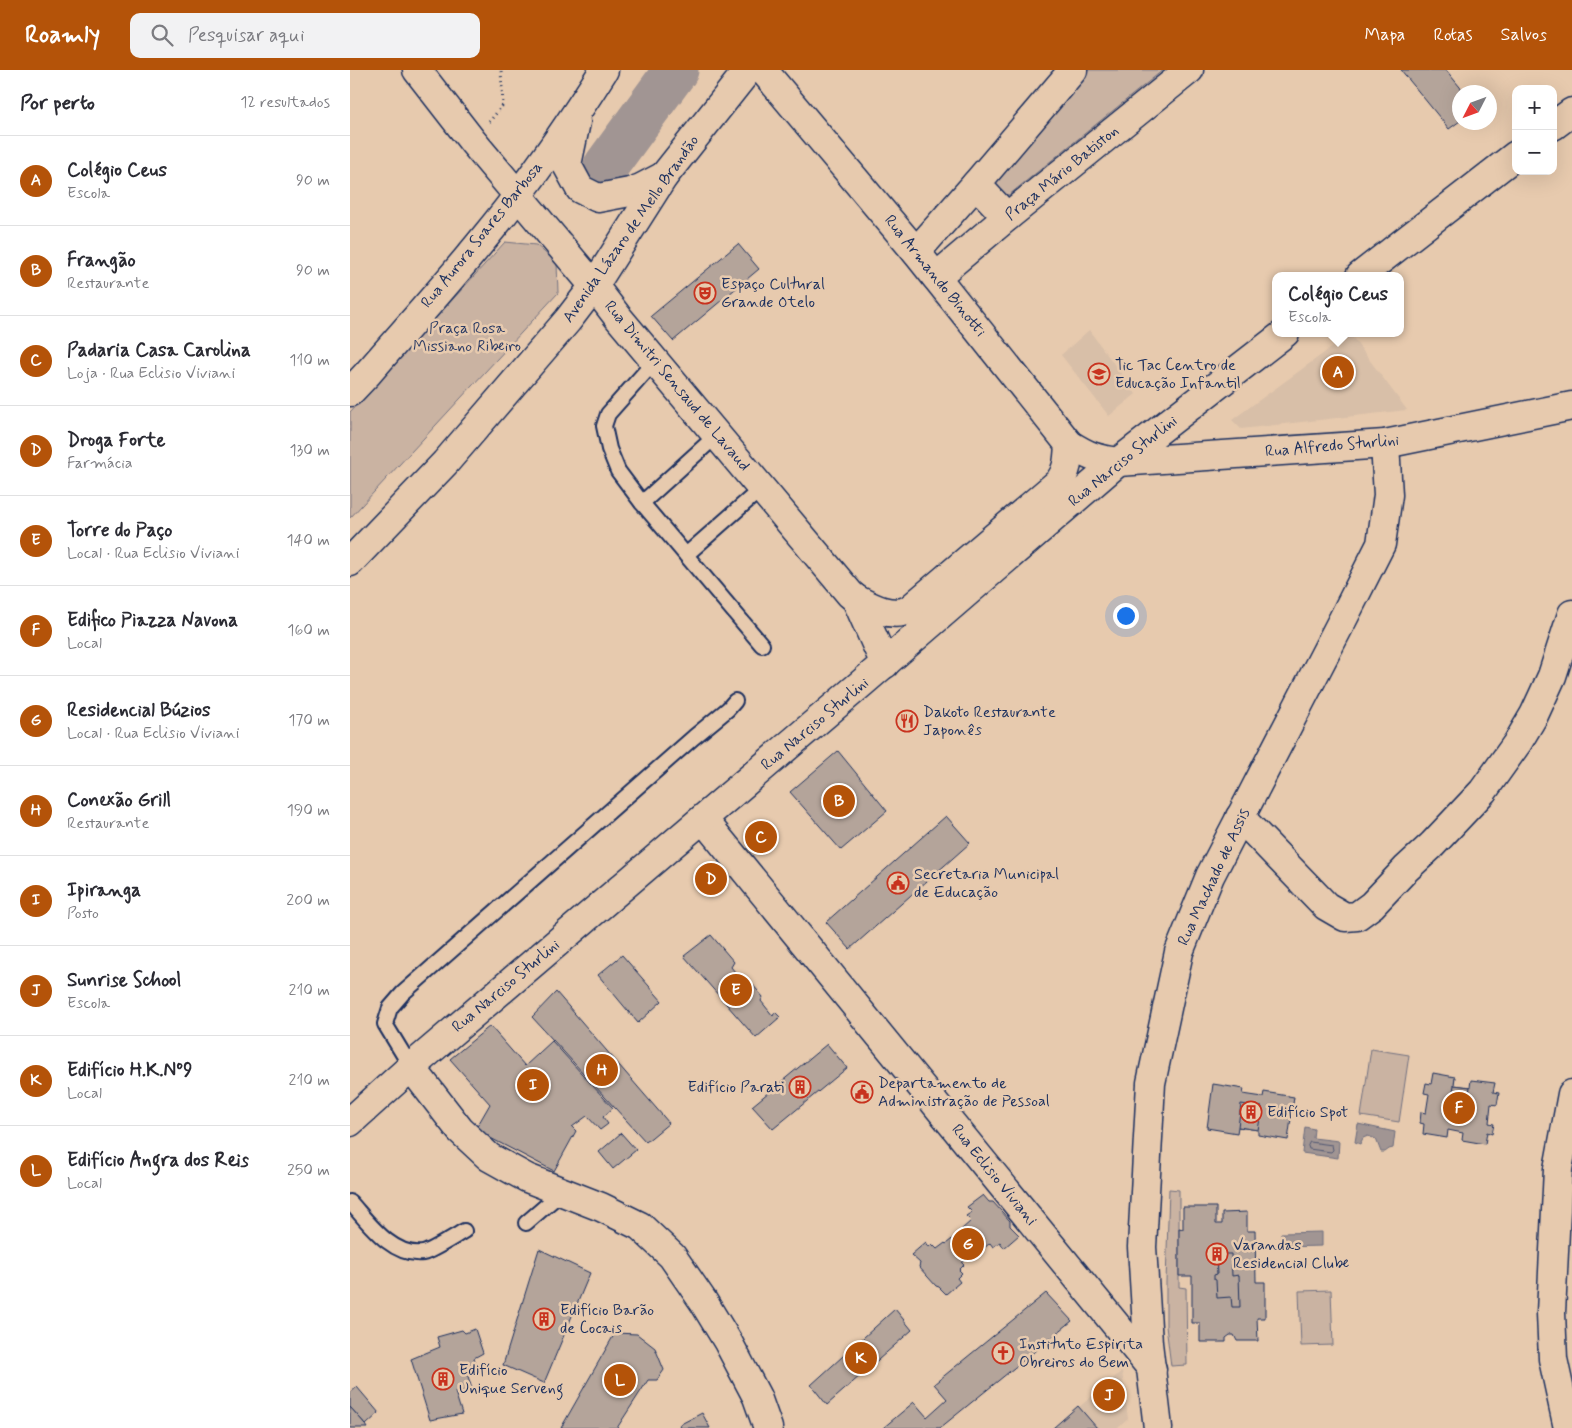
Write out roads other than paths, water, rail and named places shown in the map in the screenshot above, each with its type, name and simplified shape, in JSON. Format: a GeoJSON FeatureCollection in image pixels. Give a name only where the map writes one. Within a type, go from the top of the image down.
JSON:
{"type":"FeatureCollection","features":[{"type":"Feature","properties":{"kind":"street","name":"Rua Dimitri Sensaud de Lavaud"},"geometry":{"type":"LineString","coordinates":[[417,70],[473,142],[617,316],[856,599],[885,664]]}},
{"type":"Feature","properties":{"kind":"street","name":"Rua Aurora Soares Barbosa"},"geometry":{"type":"LineString","coordinates":[[350,392],[485,237],[518,195],[580,108],[604,70]]}},
{"type":"Feature","properties":{"kind":"street","name":"Avenida Lázaro de Mello Brandão"},"geometry":{"type":"LineString","coordinates":[[350,562],[445,463],[550,342],[594,286],[664,176],[748,70]]}},
{"type":"Feature","properties":{"kind":"street","name":"Rua Armando Binotti"},"geometry":{"type":"LineString","coordinates":[[764,70],[916,252],[1069,444],[1096,459],[1118,462]]}},
{"type":"Feature","properties":{"kind":"street"},"geometry":{"type":"LineString","coordinates":[[916,252],[1073,70]]}},
{"type":"Feature","properties":{"kind":"street","name":"Praça Mário Batiston"},"geometry":{"type":"LineString","coordinates":[[936,277],[1189,70]]}},
{"type":"Feature","properties":{"kind":"street"},"geometry":{"type":"LineString","coordinates":[[580,108],[567,165],[580,189],[598,198],[619,195],[641,188],[664,176]]}},
{"type":"Feature","properties":{"kind":"street"},"geometry":{"type":"LineString","coordinates":[[1557,123],[1572,112]]}},
{"type":"Feature","properties":{"kind":"street"},"geometry":{"type":"LineString","coordinates":[[1365,272],[1512,158]]}},
{"type":"Feature","properties":{"kind":"street"},"geometry":{"type":"LineString","coordinates":[[976,184],[1007,217]]}},
{"type":"Feature","properties":{"kind":"street","name":"Rua Narciso Sturlini"},"geometry":{"type":"LineString","coordinates":[[350,1122],[411,1067],[885,664],[1118,462],[1280,337]]}},
{"type":"Feature","properties":{"kind":"street","name":"Rua Alfredo Sturlini"},"geometry":{"type":"LineString","coordinates":[[1118,462],[1385,444],[1572,406]]}},
{"type":"Feature","properties":{"kind":"street","name":"Rua Narciso Sturlini"},"geometry":{"type":"LineString","coordinates":[[856,599],[874,608],[888,612],[910,609],[1059,482],[1065,475],[1068,464],[1069,444]]}},
{"type":"Feature","properties":{"kind":"street","name":"Rua Machado de Assis"},"geometry":{"type":"LineString","coordinates":[[1158,1428],[1148,1343],[1142,1247],[1151,1083],[1179,952],[1210,876],[1380,544],[1388,495],[1385,444]]}},
{"type":"Feature","properties":{"kind":"street"},"geometry":{"type":"LineString","coordinates":[[1240,817],[1326,906],[1345,918],[1357,916],[1372,905],[1476,798],[1518,742],[1534,715],[1552,676],[1572,614]]}},
{"type":"Feature","properties":{"kind":"street","name":"Rua Eclisio Viviani"},"geometry":{"type":"LineString","coordinates":[[703,819],[1152,1369]]}},
{"type":"Feature","properties":{"kind":"street"},"geometry":{"type":"LineString","coordinates":[[411,1067],[460,1130],[489,1157],[527,1178],[601,1206],[640,1226],[672,1256],[728,1342],[756,1397],[768,1428]]}},
{"type":"Feature","properties":{"kind":"street"},"geometry":{"type":"LineString","coordinates":[[1568,1428],[1553,1358],[1551,1313],[1558,1169],[1572,1094]]}},
{"type":"Feature","properties":{"kind":"lane"},"geometry":{"type":"LineString","coordinates":[[655,361],[608,414],[604,426],[609,450],[618,471],[642,503],[762,645]]}},
{"type":"Feature","properties":{"kind":"lane"},"geometry":{"type":"LineString","coordinates":[[642,503],[717,434]]}},
{"type":"Feature","properties":{"kind":"lane"},"geometry":{"type":"LineString","coordinates":[[686,554],[762,488]]}},
{"type":"Feature","properties":{"kind":"lane"},"geometry":{"type":"LineString","coordinates":[[411,1067],[385,1024],[390,1008],[403,993],[735,701]]}},
{"type":"Feature","properties":{"kind":"lane"},"geometry":{"type":"LineString","coordinates":[[526,1223],[562,1192]]}},
{"type":"Feature","properties":{"kind":"lane"},"geometry":{"type":"LineString","coordinates":[[350,1202],[388,1242],[408,1252],[425,1253],[464,1231]]}},
{"type":"Feature","properties":{"kind":"water"},"geometry":{"type":"Polygon","coordinates":[[[1358,1124],[1395,1132],[1393,1148],[1381,1152],[1376,1139],[1368,1136],[1363,1138],[1360,1144],[1355,1142],[1358,1124]]]}},
{"type":"Feature","properties":{"kind":"water"},"geometry":{"type":"Polygon","coordinates":[[[1305,1127],[1314,1129],[1313,1138],[1339,1141],[1338,1158],[1302,1153],[1305,1127]]]}},
{"type":"Feature","properties":{"kind":"water"},"geometry":{"type":"Polygon","coordinates":[[[1322,1232],[1322,1246],[1282,1247],[1281,1233],[1322,1232]]]}},
{"type":"Feature","properties":{"kind":"waterway"},"geometry":{"type":"LineString","coordinates":[[606,166],[676,70]]}},
{"type":"Feature","properties":{"kind":"place","name":"Espaço Cultural Grande Otelo"},"geometry":{"type":"Point","coordinates":[705,293]}},
{"type":"Feature","properties":{"kind":"place","name":"Colégio Ceus"},"geometry":{"type":"Point","coordinates":[1338,372]}},
{"type":"Feature","properties":{"kind":"place","name":"Tic Tac Centro de Educação Infantil"},"geometry":{"type":"Point","coordinates":[1099,374]}},
{"type":"Feature","properties":{"kind":"place","name":"Dakoto Restaurante Japonês"},"geometry":{"type":"Point","coordinates":[907,721]}},
{"type":"Feature","properties":{"kind":"place","name":"Frangão"},"geometry":{"type":"Point","coordinates":[839,801]}},
{"type":"Feature","properties":{"kind":"place","name":"Padaria Casa Carolina"},"geometry":{"type":"Point","coordinates":[761,837]}},
{"type":"Feature","properties":{"kind":"place","name":"Droga Forte"},"geometry":{"type":"Point","coordinates":[711,879]}},
{"type":"Feature","properties":{"kind":"place","name":"Secretaria Municipal de Educação"},"geometry":{"type":"Point","coordinates":[898,883]}},
{"type":"Feature","properties":{"kind":"place","name":"Torre do Paço"},"geometry":{"type":"Point","coordinates":[736,990]}},
{"type":"Feature","properties":{"kind":"place","name":"Conexão Grill"},"geometry":{"type":"Point","coordinates":[602,1070]}},
{"type":"Feature","properties":{"kind":"place","name":"Ipiranga"},"geometry":{"type":"Point","coordinates":[533,1085]}},
{"type":"Feature","properties":{"kind":"place","name":"Edifício Parati"},"geometry":{"type":"Point","coordinates":[800,1087]}},
{"type":"Feature","properties":{"kind":"place","name":"Departamento de Administração de Pessoal"},"geometry":{"type":"Point","coordinates":[862,1092]}},
{"type":"Feature","properties":{"kind":"place","name":"Edifico Piazza Navona"},"geometry":{"type":"Point","coordinates":[1459,1108]}},
{"type":"Feature","properties":{"kind":"place","name":"Edifício Spot"},"geometry":{"type":"Point","coordinates":[1251,1112]}},
{"type":"Feature","properties":{"kind":"place","name":"Residencial Búzios"},"geometry":{"type":"Point","coordinates":[968,1244]}},
{"type":"Feature","properties":{"kind":"place","name":"Varandas Residencial Clube"},"geometry":{"type":"Point","coordinates":[1217,1254]}},
{"type":"Feature","properties":{"kind":"place","name":"Edifício Barão de Cocais"},"geometry":{"type":"Point","coordinates":[544,1319]}},
{"type":"Feature","properties":{"kind":"place","name":"Instituto Espirita Obreiros do Bem"},"geometry":{"type":"Point","coordinates":[1003,1353]}},
{"type":"Feature","properties":{"kind":"place","name":"Edifício H.K.Nº9"},"geometry":{"type":"Point","coordinates":[861,1358]}},
{"type":"Feature","properties":{"kind":"place","name":"Edifício Unique Serveng"},"geometry":{"type":"Point","coordinates":[443,1379]}},
{"type":"Feature","properties":{"kind":"place","name":"Edifício Angra dos Reis"},"geometry":{"type":"Point","coordinates":[620,1380]}},
{"type":"Feature","properties":{"kind":"place","name":"Sunrise School"},"geometry":{"type":"Point","coordinates":[1109,1395]}},
{"type":"Feature","properties":{"kind":"park label","name":"Praça Rosa Missiano Ribeiro"},"geometry":{"type":"Point","coordinates":[467,337]}}]}
